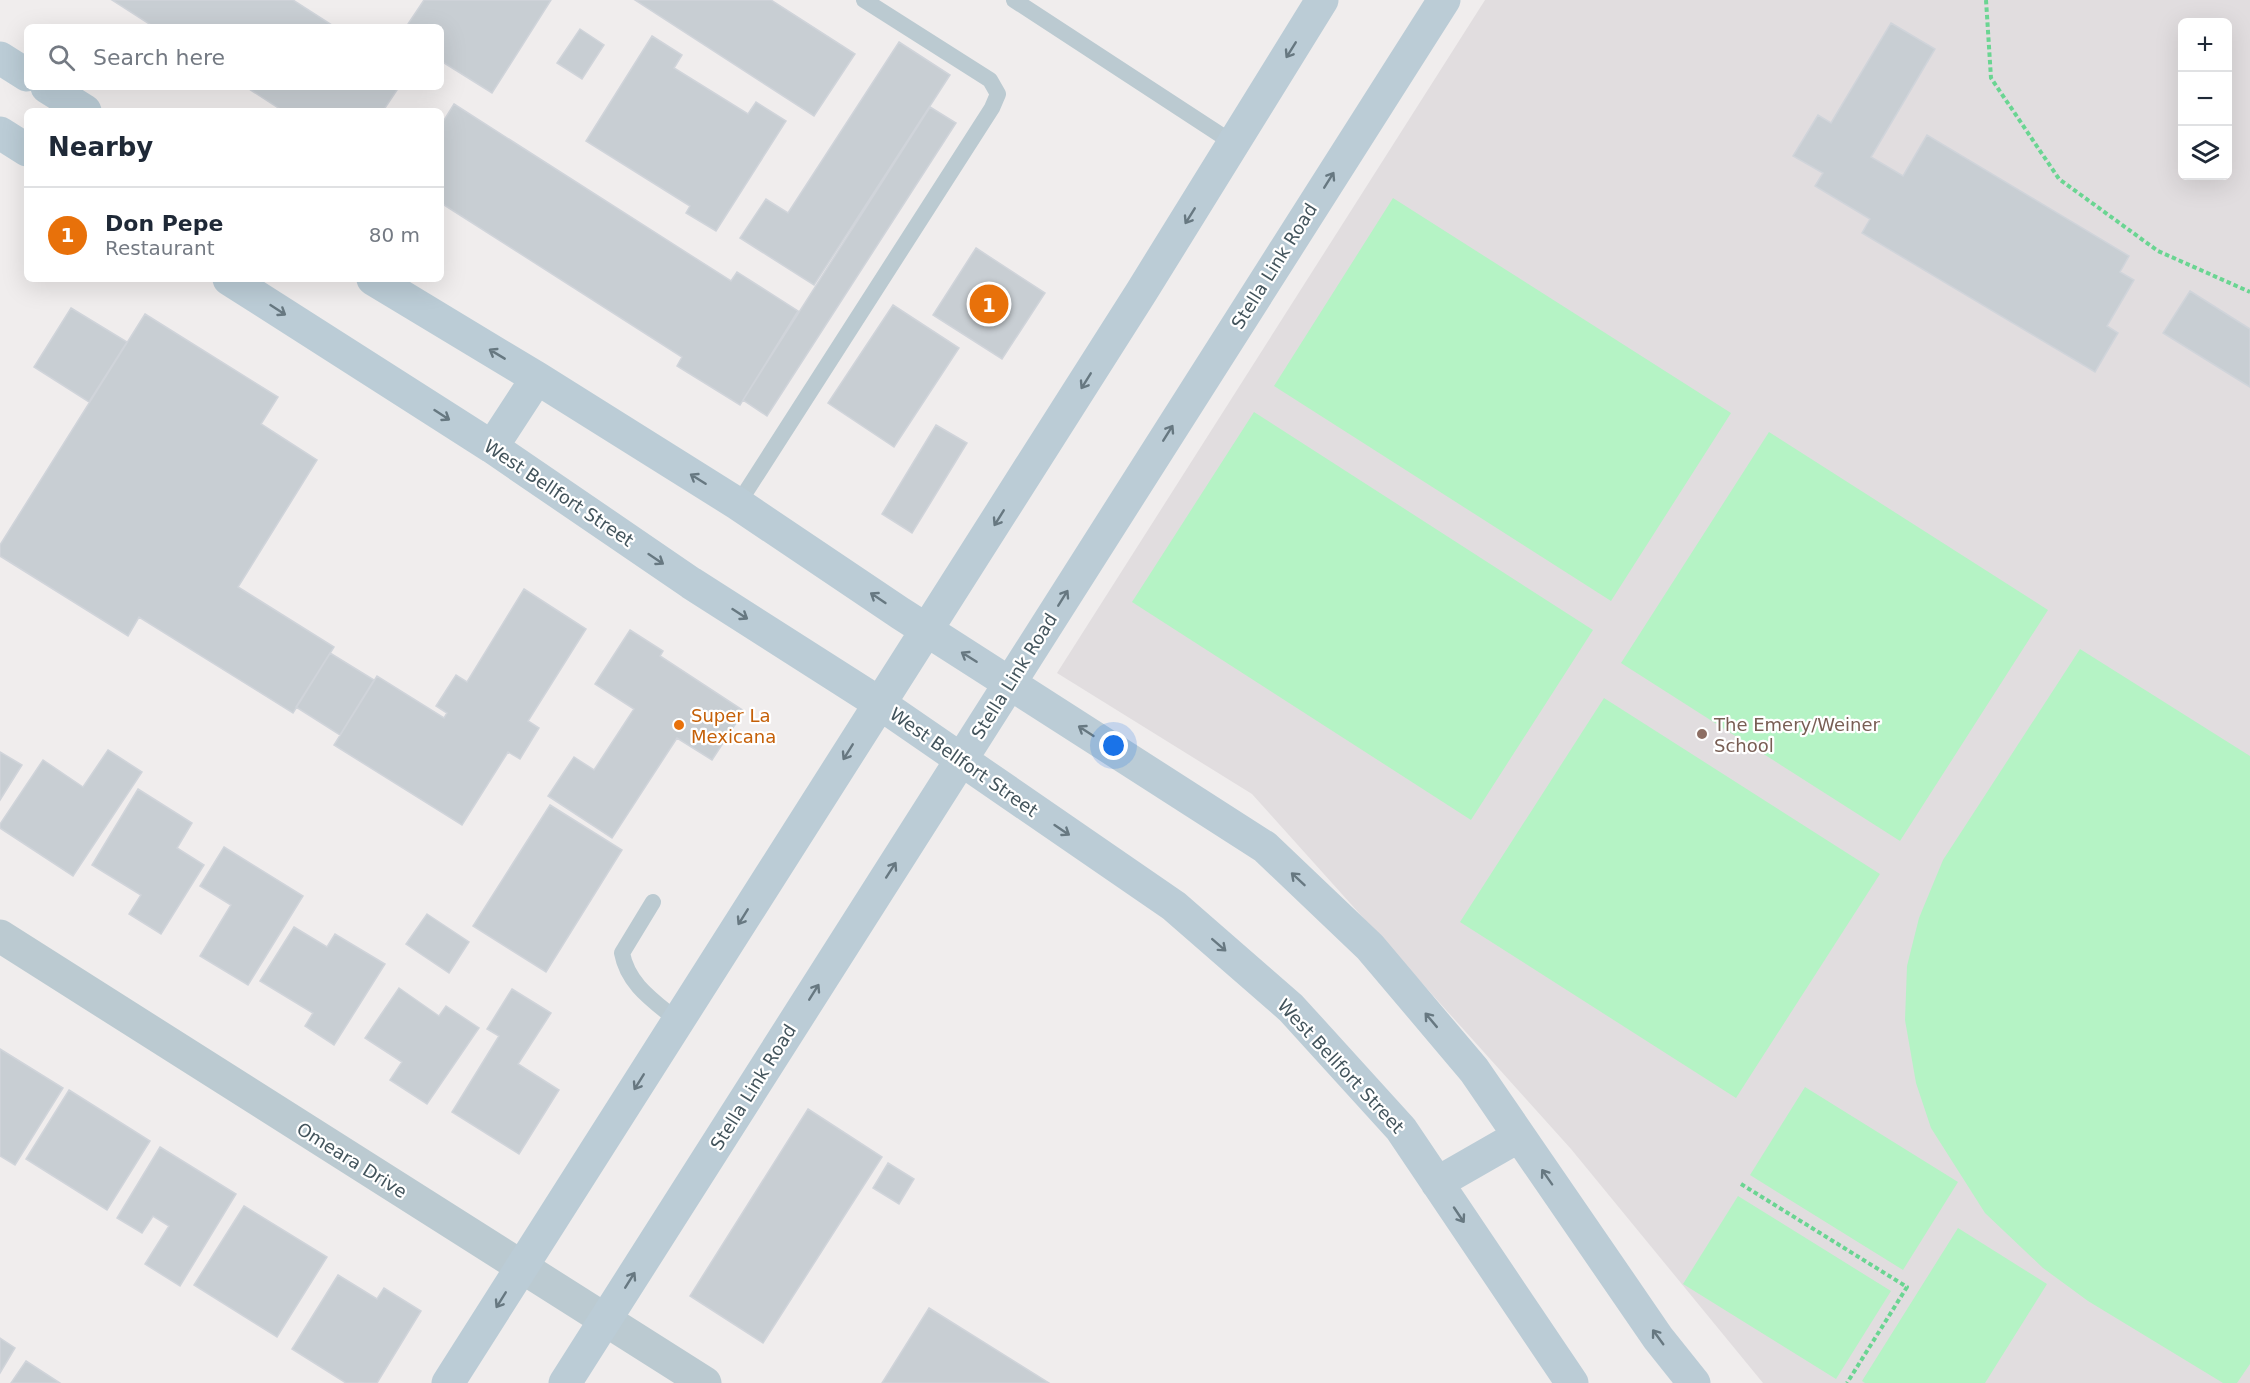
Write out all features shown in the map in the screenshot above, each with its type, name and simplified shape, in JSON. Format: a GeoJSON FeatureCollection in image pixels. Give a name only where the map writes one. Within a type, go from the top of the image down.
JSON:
{"type":"FeatureCollection","features":[{"type":"Feature","properties":{"kind":"main road"},"geometry":{"type":"LineString","coordinates":[[448,1383],[1203,195],[1322,0]]}},
{"type":"Feature","properties":{"kind":"main road","name":"Stella Link Road"},"geometry":{"type":"LineString","coordinates":[[565,1383],[1444,0]]}},
{"type":"Feature","properties":{"kind":"main road"},"geometry":{"type":"LineString","coordinates":[[0,57],[24,73]]}},
{"type":"Feature","properties":{"kind":"main road"},"geometry":{"type":"LineString","coordinates":[[52,90],[80,108]]}},
{"type":"Feature","properties":{"kind":"main road"},"geometry":{"type":"LineString","coordinates":[[0,133],[24,148]]}},
{"type":"Feature","properties":{"kind":"main road","name":"West Bellfort Street"},"geometry":{"type":"LineString","coordinates":[[234,282],[492,447],[690,583],[879,703],[1174,906],[1291,1008],[1401,1129],[1572,1383]]}},
{"type":"Feature","properties":{"kind":"main road"},"geometry":{"type":"LineString","coordinates":[[378,282],[738,504],[927,631],[1265,848],[1370,947],[1473,1070],[1658,1338],[1694,1383]]}},
{"type":"Feature","properties":{"kind":"main road"},"geometry":{"type":"LineString","coordinates":[[492,447],[537,378]]}},
{"type":"Feature","properties":{"kind":"main road"},"geometry":{"type":"LineString","coordinates":[[1437,1183],[1519,1136]]}},
{"type":"Feature","properties":{"kind":"street","name":"Omeara Drive"},"geometry":{"type":"LineString","coordinates":[[0,936],[705,1383]]}},
{"type":"Feature","properties":{"kind":"lane"},"geometry":{"type":"LineString","coordinates":[[738,504],[986,118],[998,94],[990,80],[864,0]]}},
{"type":"Feature","properties":{"kind":"lane"},"geometry":{"type":"LineString","coordinates":[[1014,0],[1233,143]]}},
{"type":"Feature","properties":{"kind":"lane"},"geometry":{"type":"LineString","coordinates":[[653,902],[622,953],[625,967],[639,988],[678,1021]]}},
{"type":"Feature","properties":{"kind":"path"},"geometry":{"type":"LineString","coordinates":[[1986,0],[1991,78],[2059,179],[2158,251],[2250,292]]}},
{"type":"Feature","properties":{"kind":"path"},"geometry":{"type":"LineString","coordinates":[[1741,1184],[1907,1287],[1847,1383]]}},
{"type":"Feature","properties":{"kind":"shaded area","name":"The Emery/Weiner School"},"geometry":{"type":"Polygon","coordinates":[[[1485,0],[2250,0],[2250,1383],[1763,1383],[1571,1149],[1252,794],[1057,673],[1485,0]]]}},
{"type":"Feature","properties":{"kind":"green space"},"geometry":{"type":"Polygon","coordinates":[[[1393,198],[1731,413],[1611,601],[1274,386],[1393,198]]]}},
{"type":"Feature","properties":{"kind":"green space"},"geometry":{"type":"Polygon","coordinates":[[[1254,412],[1593,630],[1471,820],[1132,602],[1254,412]]]}},
{"type":"Feature","properties":{"kind":"green space"},"geometry":{"type":"Polygon","coordinates":[[[1769,432],[2048,610],[1900,841],[1621,663],[1769,432]]]}},
{"type":"Feature","properties":{"kind":"green space"},"geometry":{"type":"Polygon","coordinates":[[[2080,649],[2250,756],[2250,1364],[2237,1383],[2223,1383],[2088,1301],[2043,1268],[1985,1213],[1931,1128],[1916,1083],[1905,1020],[1907,966],[1919,918],[1943,860],[2080,649]]]}},
{"type":"Feature","properties":{"kind":"green space"},"geometry":{"type":"Polygon","coordinates":[[[1604,698],[1880,874],[1736,1098],[1460,922],[1604,698]]]}},
{"type":"Feature","properties":{"kind":"green space"},"geometry":{"type":"Polygon","coordinates":[[[1805,1087],[1958,1182],[1903,1270],[1750,1175],[1805,1087]]]}},
{"type":"Feature","properties":{"kind":"green space"},"geometry":{"type":"Polygon","coordinates":[[[1738,1196],[1891,1291],[1836,1379],[1683,1284],[1738,1196]]]}},
{"type":"Feature","properties":{"kind":"green space"},"geometry":{"type":"Polygon","coordinates":[[[1958,1228],[2047,1284],[1985,1383],[1865,1383],[1862,1381],[1958,1228]]]}},
{"type":"Feature","properties":{"kind":"building"},"geometry":{"type":"Polygon","coordinates":[[[112,0],[293,0],[330,24],[149,24],[112,0]]]}},
{"type":"Feature","properties":{"kind":"building"},"geometry":{"type":"Polygon","coordinates":[[[424,0],[551,0],[492,93],[444,63],[444,24],[408,24],[424,0]]]}},
{"type":"Feature","properties":{"kind":"building"},"geometry":{"type":"Polygon","coordinates":[[[635,0],[771,0],[855,54],[814,116],[635,0]]]}},
{"type":"Feature","properties":{"kind":"building"},"geometry":{"type":"Polygon","coordinates":[[[1891,23],[1935,49],[1871,157],[1903,176],[1927,135],[2129,256],[2120,272],[2134,280],[2107,326],[2118,333],[2095,372],[1862,233],[1870,219],[1815,186],[1823,173],[1793,156],[1818,115],[1831,123],[1891,23]]]}},
{"type":"Feature","properties":{"kind":"building"},"geometry":{"type":"Polygon","coordinates":[[[580,29],[604,45],[582,79],[557,63],[580,29]]]}},
{"type":"Feature","properties":{"kind":"building"},"geometry":{"type":"Polygon","coordinates":[[[652,36],[682,55],[674,68],[748,114],[756,102],[786,121],[716,231],[686,213],[690,206],[586,141],[652,36]]]}},
{"type":"Feature","properties":{"kind":"building"},"geometry":{"type":"Polygon","coordinates":[[[899,42],[950,75],[814,285],[740,238],[766,199],[788,213],[899,42]]]}},
{"type":"Feature","properties":{"kind":"building"},"geometry":{"type":"Polygon","coordinates":[[[251,90],[397,90],[385,108],[278,108],[251,90]]]}},
{"type":"Feature","properties":{"kind":"building"},"geometry":{"type":"Polygon","coordinates":[[[454,104],[731,281],[737,272],[798,311],[740,405],[677,366],[682,357],[444,205],[444,120],[454,104]]]}},
{"type":"Feature","properties":{"kind":"building"},"geometry":{"type":"Polygon","coordinates":[[[930,107],[956,123],[767,416],[743,400],[930,107]]]}},
{"type":"Feature","properties":{"kind":"building"},"geometry":{"type":"Polygon","coordinates":[[[976,248],[1045,293],[1002,359],[933,315],[976,248]]]}},
{"type":"Feature","properties":{"kind":"building"},"geometry":{"type":"Polygon","coordinates":[[[2190,291],[2250,329],[2250,387],[2163,333],[2190,291]]]}},
{"type":"Feature","properties":{"kind":"building"},"geometry":{"type":"Polygon","coordinates":[[[893,305],[959,348],[894,447],[828,403],[893,305]]]}},
{"type":"Feature","properties":{"kind":"building"},"geometry":{"type":"Polygon","coordinates":[[[71,308],[127,342],[89,402],[34,367],[71,308]]]}},
{"type":"Feature","properties":{"kind":"building"},"geometry":{"type":"Polygon","coordinates":[[[145,314],[278,397],[261,424],[317,460],[238,587],[334,647],[293,713],[139,617],[128,636],[0,556],[0,545],[145,314]]]}},
{"type":"Feature","properties":{"kind":"building"},"geometry":{"type":"Polygon","coordinates":[[[936,425],[967,443],[912,533],[882,514],[936,425]]]}},
{"type":"Feature","properties":{"kind":"building"},"geometry":{"type":"Polygon","coordinates":[[[524,589],[586,629],[528,721],[539,728],[520,759],[508,752],[462,825],[334,745],[377,676],[444,718],[447,713],[436,706],[456,675],[467,682],[524,589]]]}},
{"type":"Feature","properties":{"kind":"building","name":"Super La Mexicana"},"geometry":{"type":"Polygon","coordinates":[[[630,630],[663,651],[660,656],[744,711],[712,760],[677,738],[612,838],[548,796],[574,757],[594,770],[634,709],[595,684],[630,630]]]}},
{"type":"Feature","properties":{"kind":"building"},"geometry":{"type":"Polygon","coordinates":[[[330,653],[374,680],[340,735],[296,707],[330,653]]]}},
{"type":"Feature","properties":{"kind":"building"},"geometry":{"type":"Polygon","coordinates":[[[108,750],[142,772],[73,876],[0,828],[0,824],[43,760],[83,787],[108,750]]]}},
{"type":"Feature","properties":{"kind":"building"},"geometry":{"type":"Polygon","coordinates":[[[0,752],[22,765],[0,800],[0,752]]]}},
{"type":"Feature","properties":{"kind":"building"},"geometry":{"type":"Polygon","coordinates":[[[138,789],[192,823],[177,848],[204,865],[161,934],[129,914],[141,895],[92,865],[138,789]]]}},
{"type":"Feature","properties":{"kind":"building"},"geometry":{"type":"Polygon","coordinates":[[[550,805],[622,850],[546,972],[473,926],[550,805]]]}},
{"type":"Feature","properties":{"kind":"building"},"geometry":{"type":"Polygon","coordinates":[[[224,847],[303,896],[248,985],[200,956],[231,905],[200,886],[224,847]]]}},
{"type":"Feature","properties":{"kind":"building"},"geometry":{"type":"Polygon","coordinates":[[[427,914],[469,942],[449,973],[406,944],[427,914]]]}},
{"type":"Feature","properties":{"kind":"building"},"geometry":{"type":"Polygon","coordinates":[[[294,927],[327,947],[335,934],[385,964],[334,1045],[305,1026],[313,1013],[260,981],[294,927]]]}},
{"type":"Feature","properties":{"kind":"building"},"geometry":{"type":"Polygon","coordinates":[[[399,988],[439,1016],[446,1006],[479,1028],[427,1104],[390,1080],[402,1062],[365,1038],[399,988]]]}},
{"type":"Feature","properties":{"kind":"building"},"geometry":{"type":"Polygon","coordinates":[[[512,989],[551,1013],[518,1064],[559,1090],[519,1154],[452,1112],[499,1036],[487,1029],[512,989]]]}},
{"type":"Feature","properties":{"kind":"building"},"geometry":{"type":"Polygon","coordinates":[[[0,1049],[63,1088],[15,1165],[0,1156],[0,1049]]]}},
{"type":"Feature","properties":{"kind":"building"},"geometry":{"type":"Polygon","coordinates":[[[69,1090],[150,1141],[107,1210],[26,1159],[69,1090]]]}},
{"type":"Feature","properties":{"kind":"building"},"geometry":{"type":"Polygon","coordinates":[[[808,1109],[882,1157],[763,1343],[690,1296],[808,1109]]]}},
{"type":"Feature","properties":{"kind":"building"},"geometry":{"type":"Polygon","coordinates":[[[160,1147],[236,1194],[180,1286],[145,1264],[169,1226],[153,1216],[142,1233],[117,1218],[160,1147]]]}},
{"type":"Feature","properties":{"kind":"building"},"geometry":{"type":"Polygon","coordinates":[[[888,1163],[914,1179],[899,1204],[873,1188],[888,1163]]]}},
{"type":"Feature","properties":{"kind":"building"},"geometry":{"type":"Polygon","coordinates":[[[244,1206],[327,1257],[277,1337],[194,1285],[244,1206]]]}},
{"type":"Feature","properties":{"kind":"building"},"geometry":{"type":"Polygon","coordinates":[[[338,1275],[377,1299],[384,1288],[421,1311],[377,1383],[346,1383],[292,1349],[338,1275]]]}},
{"type":"Feature","properties":{"kind":"building"},"geometry":{"type":"Polygon","coordinates":[[[929,1308],[1049,1383],[882,1383],[929,1308]]]}},
{"type":"Feature","properties":{"kind":"building"},"geometry":{"type":"Polygon","coordinates":[[[0,1338],[15,1348],[0,1373],[0,1338]]]}},
{"type":"Feature","properties":{"kind":"building"},"geometry":{"type":"Polygon","coordinates":[[[26,1361],[60,1383],[11,1383],[26,1361]]]}},
{"type":"Feature","properties":{"kind":"place","name":"Don Pepe"},"geometry":{"type":"Point","coordinates":[989,304]}},
{"type":"Feature","properties":{"kind":"place","name":"Super La Mexicana"},"geometry":{"type":"Point","coordinates":[679,725]}},
{"type":"Feature","properties":{"kind":"place","name":"The Emery/Weiner School"},"geometry":{"type":"Point","coordinates":[1702,734]}}]}
